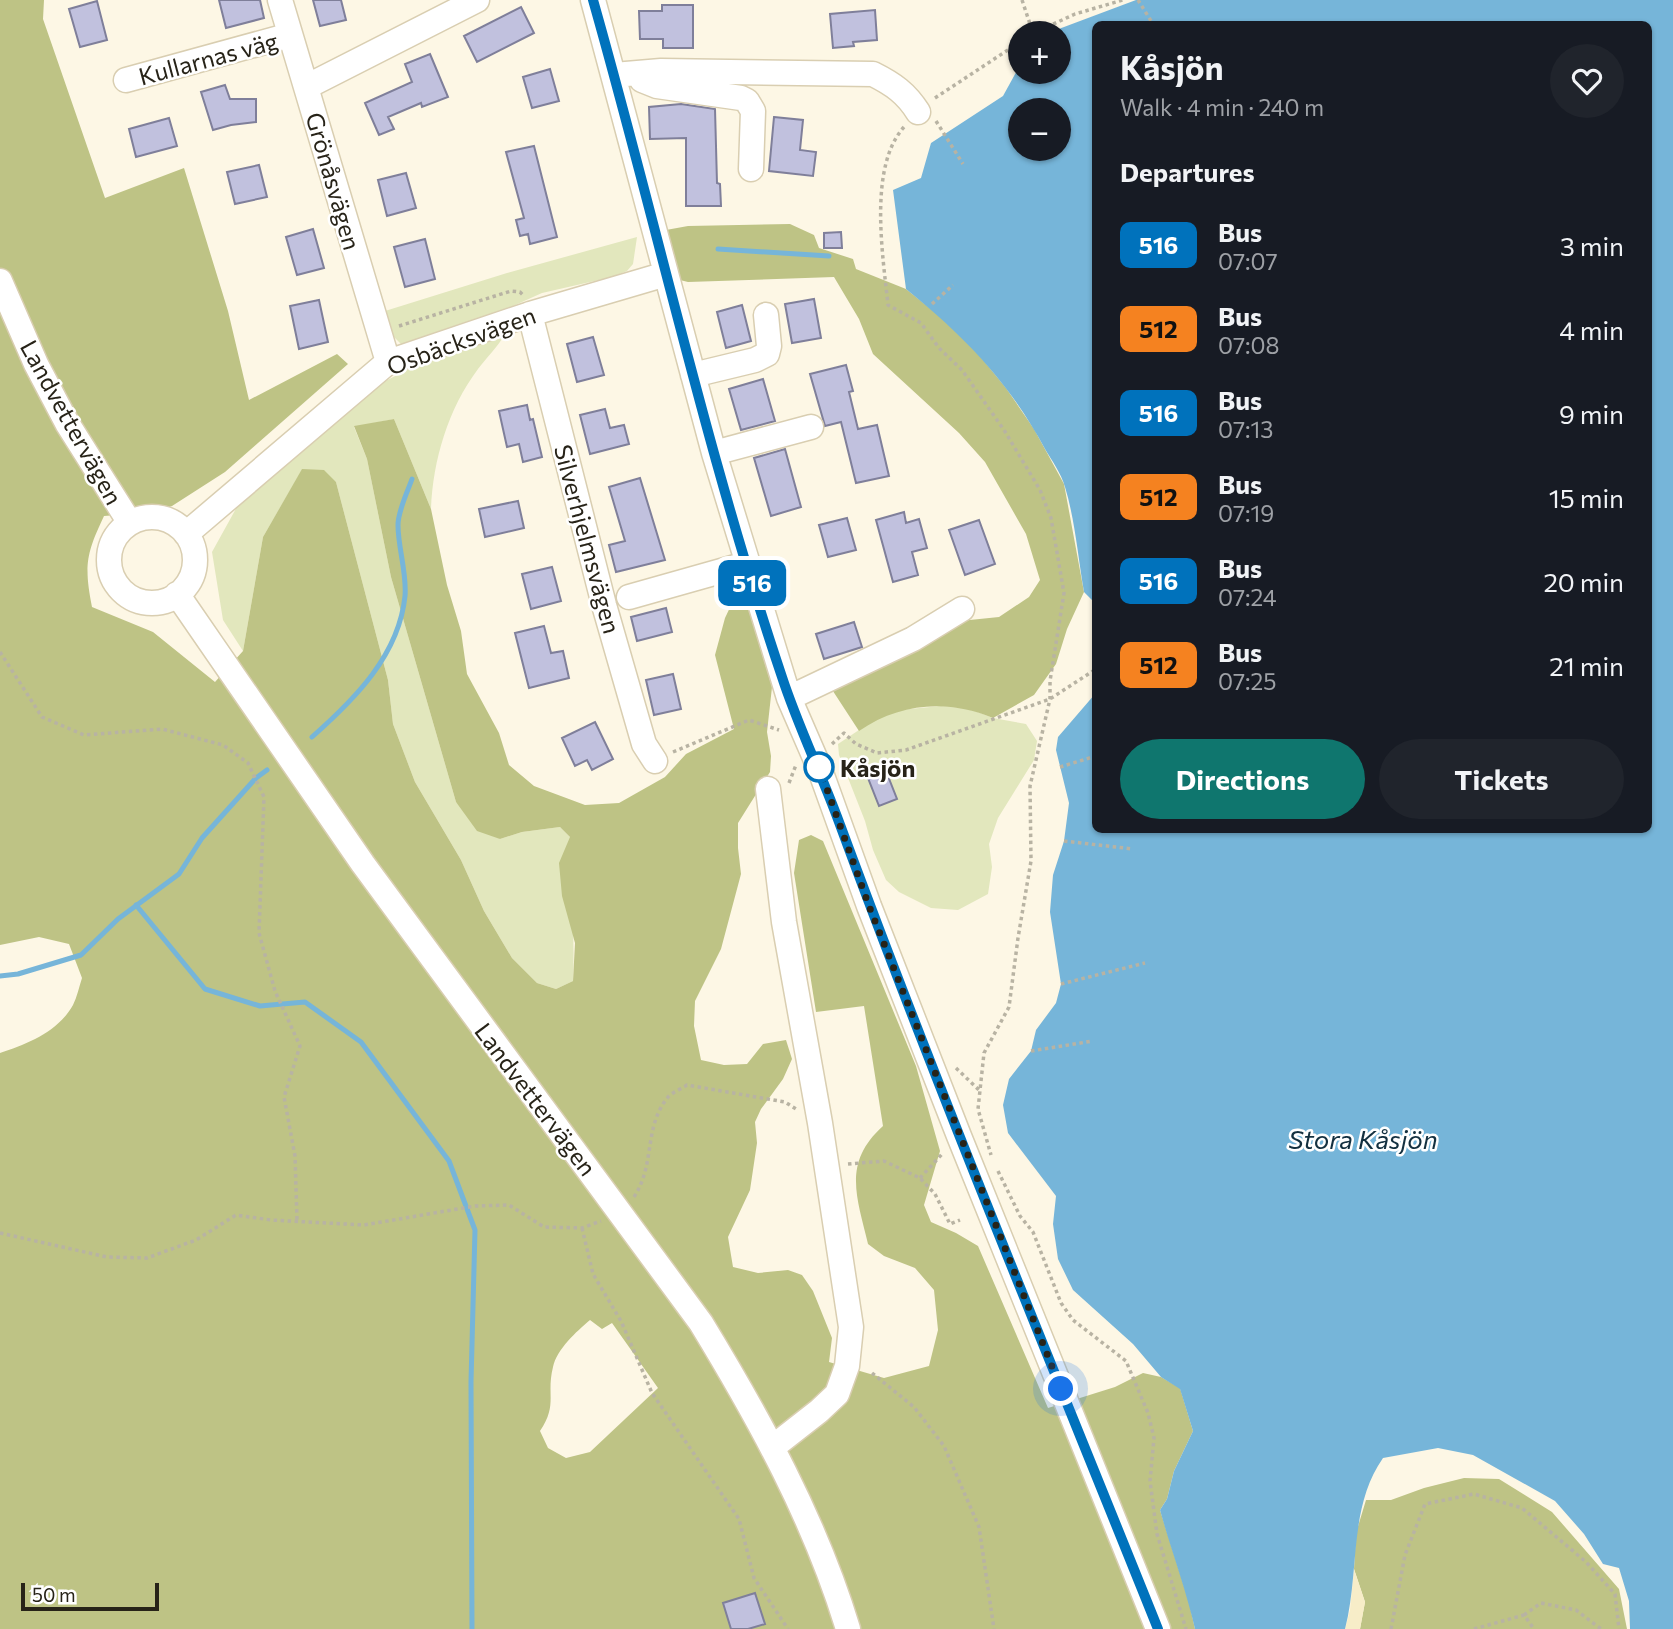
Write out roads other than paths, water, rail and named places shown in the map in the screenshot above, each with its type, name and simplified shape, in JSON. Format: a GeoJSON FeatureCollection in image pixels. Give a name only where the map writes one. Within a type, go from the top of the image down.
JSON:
{"type":"FeatureCollection","features":[{"type":"Feature","properties":{"kind":"street","name":"Grönåsvägen"},"geometry":{"type":"LineString","coordinates":[[280,0],[388,362]]}},
{"type":"Feature","properties":{"kind":"street"},"geometry":{"type":"LineString","coordinates":[[306,87],[441,9],[477,0]]}},
{"type":"Feature","properties":{"kind":"street"},"geometry":{"type":"LineString","coordinates":[[593,0],[623,74],[666,274],[746,564],[789,698],[959,1136],[1157,1629]]}},
{"type":"Feature","properties":{"kind":"street","name":"Kullarnas väg"},"geometry":{"type":"LineString","coordinates":[[126,80],[290,35]]}},
{"type":"Feature","properties":{"kind":"street"},"geometry":{"type":"LineString","coordinates":[[623,74],[661,71],[873,74],[893,84],[927,116]]}},
{"type":"Feature","properties":{"kind":"street"},"geometry":{"type":"LineString","coordinates":[[623,74],[657,86],[747,101],[753,111],[751,169]]}},
{"type":"Feature","properties":{"kind":"street","name":"Osbäcksvägen"},"geometry":{"type":"LineString","coordinates":[[186,534],[388,362],[530,314],[666,274]]}},
{"type":"Feature","properties":{"kind":"street","name":"Landvettervägen"},"geometry":{"type":"LineString","coordinates":[[0,281],[36,364],[67,423],[130,523]]}},
{"type":"Feature","properties":{"kind":"street","name":"Silverhjelmsvägen"},"geometry":{"type":"LineString","coordinates":[[530,314],[604,605],[644,744],[655,761]]}},
{"type":"Feature","properties":{"kind":"street"},"geometry":{"type":"LineString","coordinates":[[693,375],[755,360],[766,354],[769,346],[766,314]]}},
{"type":"Feature","properties":{"kind":"street"},"geometry":{"type":"LineString","coordinates":[[715,453],[811,427]]}},
{"type":"Feature","properties":{"kind":"street","name":"Landvettervägen"},"geometry":{"type":"LineString","coordinates":[[186,534],[176,524],[157,517],[130,523],[116,537],[110,550],[109,563],[116,583],[125,593],[144,601],[158,602],[177,594],[371,875],[701,1323],[750,1402],[773,1447],[817,1543],[848,1629]]}},
{"type":"Feature","properties":{"kind":"street"},"geometry":{"type":"LineString","coordinates":[[177,594],[187,585],[194,566],[194,552],[186,534]]}},
{"type":"Feature","properties":{"kind":"street"},"geometry":{"type":"LineString","coordinates":[[629,597],[746,564]]}},
{"type":"Feature","properties":{"kind":"street"},"geometry":{"type":"LineString","coordinates":[[789,698],[912,639],[962,609]]}},
{"type":"Feature","properties":{"kind":"street"},"geometry":{"type":"LineString","coordinates":[[768,789],[784,922],[820,1123],[851,1327],[847,1366],[837,1394],[819,1412],[773,1447]]}},
{"type":"Feature","properties":{"kind":"water","name":"Stora Kåsjön"},"geometry":{"type":"Polygon","coordinates":[[[1136,0],[1673,0],[1673,1629],[1630,1629],[1629,1601],[1619,1568],[1603,1564],[1584,1534],[1555,1501],[1473,1455],[1438,1448],[1383,1458],[1372,1477],[1360,1519],[1345,1629],[1195,1629],[1160,1510],[1167,1499],[1174,1471],[1193,1431],[1180,1389],[1161,1377],[1133,1344],[1073,1290],[1058,1259],[1053,1224],[1056,1196],[1008,1133],[1003,1105],[1009,1079],[1031,1051],[1036,1030],[1056,1003],[1061,984],[1050,912],[1053,875],[1064,841],[1069,803],[1056,750],[1058,737],[1092,697],[1092,833],[1652,833],[1652,21],[1092,21],[1092,600],[1084,592],[1074,525],[1063,482],[1031,425],[984,362],[947,324],[906,289],[893,190],[921,178],[931,143],[1003,96],[1010,84],[1071,84],[1071,24],[1136,0]]]}},
{"type":"Feature","properties":{"kind":"waterway"},"geometry":{"type":"LineString","coordinates":[[718,249],[829,256]]}},
{"type":"Feature","properties":{"kind":"waterway"},"geometry":{"type":"LineString","coordinates":[[312,737],[359,691],[384,657],[394,638],[405,596],[398,520],[412,479]]}},
{"type":"Feature","properties":{"kind":"waterway"},"geometry":{"type":"LineString","coordinates":[[0,976],[18,974],[81,955],[118,919],[179,874],[202,838],[256,778],[267,770]]}},
{"type":"Feature","properties":{"kind":"waterway"},"geometry":{"type":"LineString","coordinates":[[136,905],[205,989],[260,1006],[305,1002],[361,1042],[449,1161],[475,1230],[471,1382],[472,1629]]}},
{"type":"Feature","properties":{"kind":"place","name":"Kåsjön"},"geometry":{"type":"Point","coordinates":[819,767]}}]}
